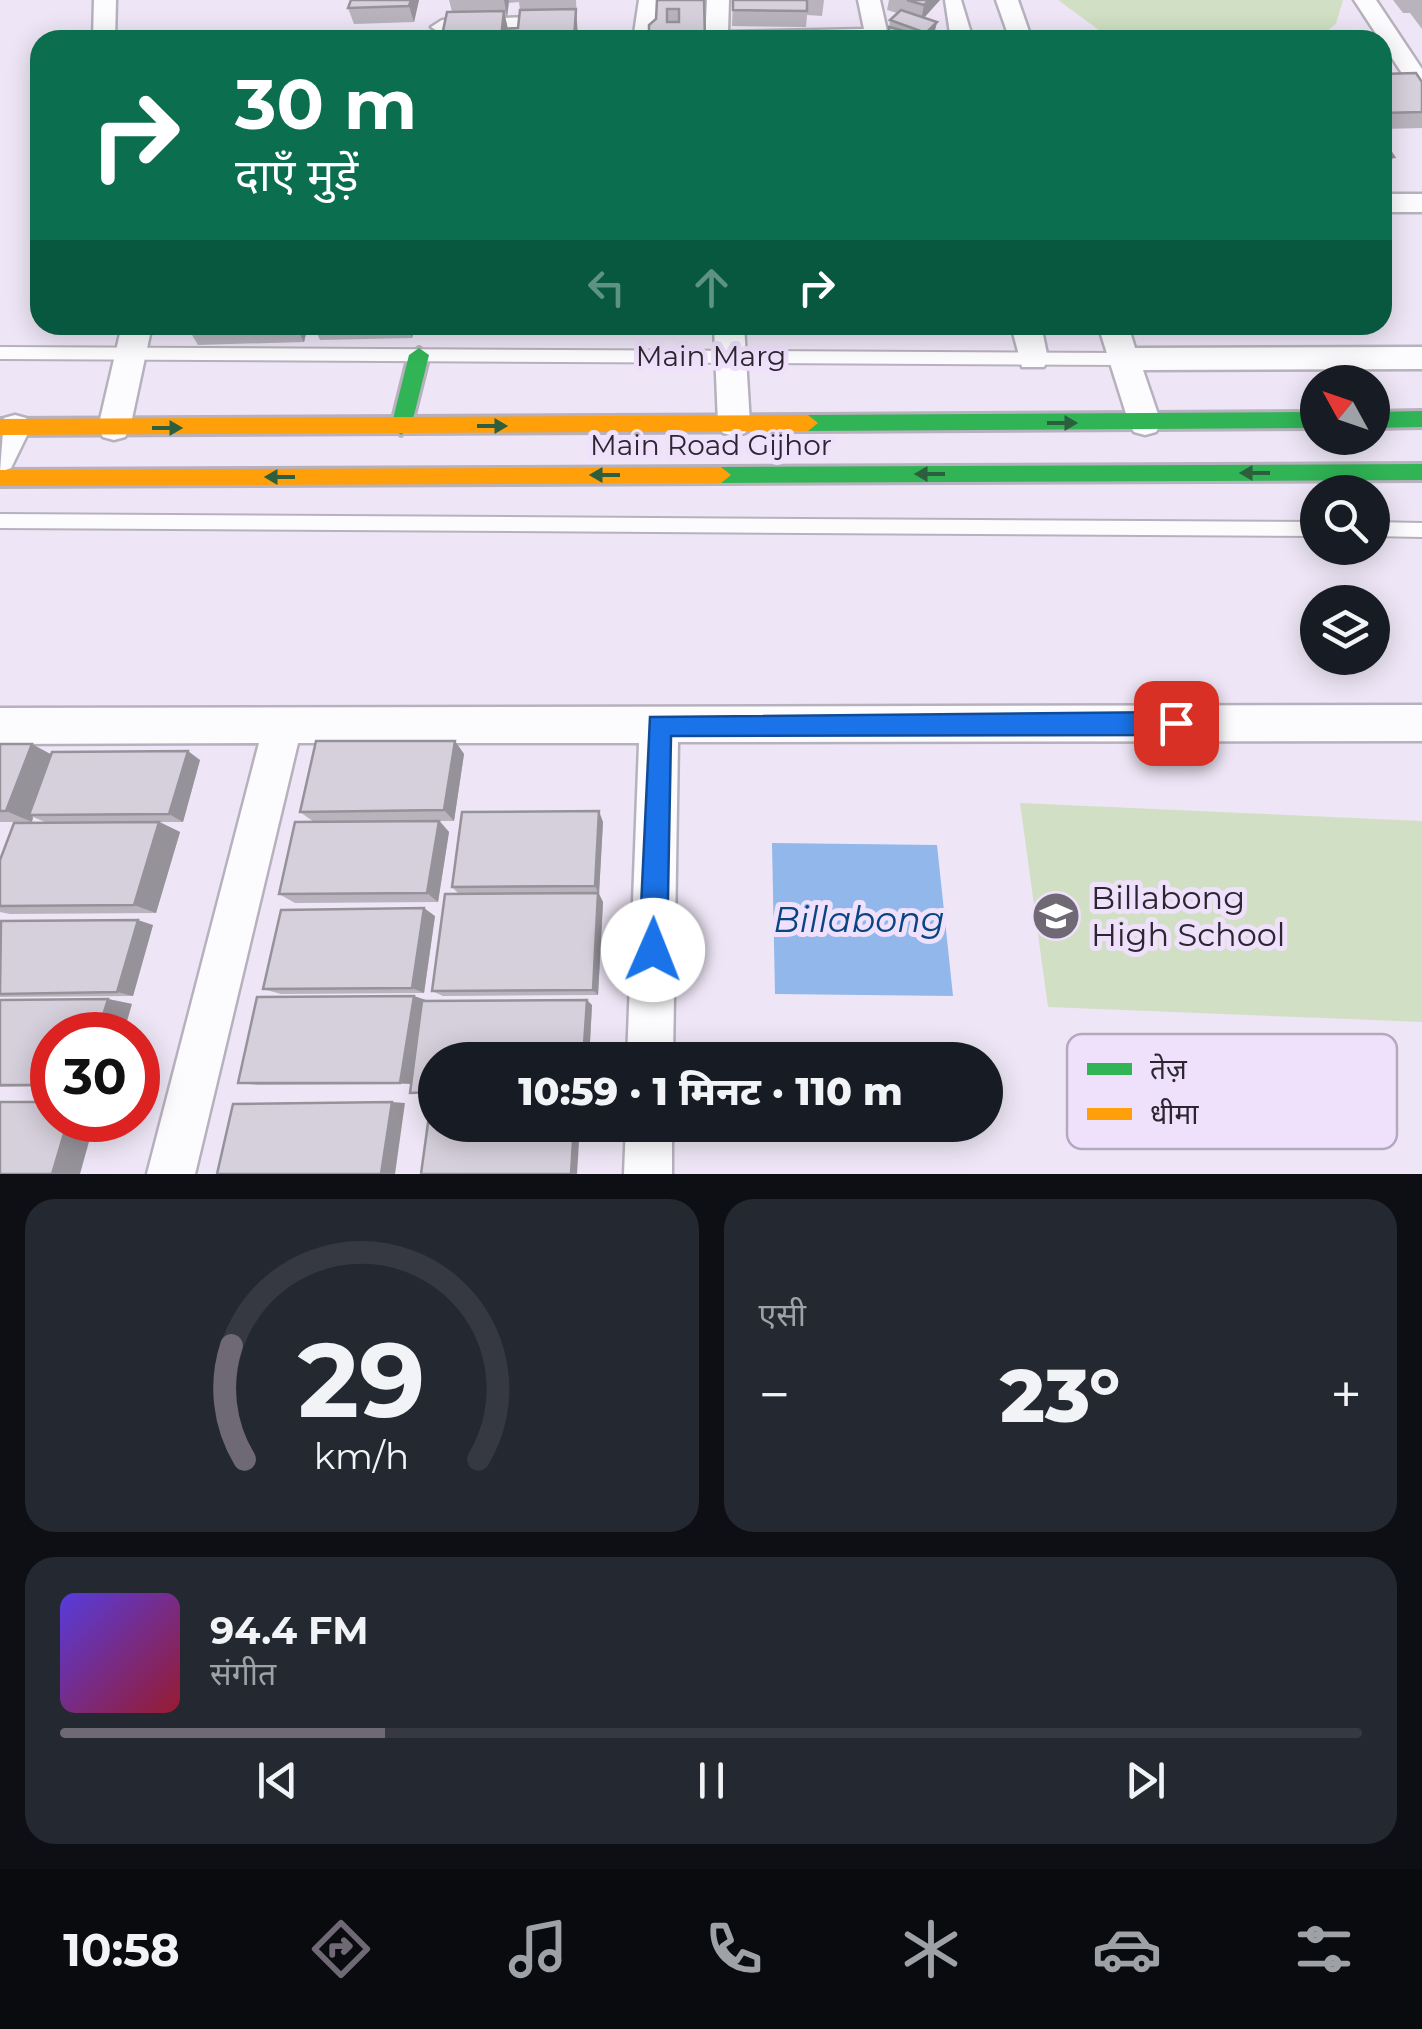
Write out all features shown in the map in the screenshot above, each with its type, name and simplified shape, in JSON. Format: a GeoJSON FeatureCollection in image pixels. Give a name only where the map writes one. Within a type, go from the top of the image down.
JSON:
{"type":"FeatureCollection","features":[{"type":"Feature","properties":{"kind":"street"},"geometry":{"type":"LineString","coordinates":[[104,30],[105,0]]}},
{"type":"Feature","properties":{"kind":"street"},"geometry":{"type":"LineString","coordinates":[[442,30],[448,0]]}},
{"type":"Feature","properties":{"kind":"street"},"geometry":{"type":"LineString","coordinates":[[646,30],[650,0]]}},
{"type":"Feature","properties":{"kind":"street"},"geometry":{"type":"LineString","coordinates":[[716,30],[718,0]]}},
{"type":"Feature","properties":{"kind":"street"},"geometry":{"type":"LineString","coordinates":[[869,0],[875,30]]}},
{"type":"Feature","properties":{"kind":"street"},"geometry":{"type":"LineString","coordinates":[[1006,0],[1017,30]]}},
{"type":"Feature","properties":{"kind":"street"},"geometry":{"type":"LineString","coordinates":[[1365,0],[1385,30]]}},
{"type":"Feature","properties":{"kind":"street"},"geometry":{"type":"LineString","coordinates":[[952,4],[959,30]]}},
{"type":"Feature","properties":{"kind":"street"},"geometry":{"type":"LineString","coordinates":[[479,30],[568,23]]}},
{"type":"Feature","properties":{"kind":"street"},"geometry":{"type":"LineString","coordinates":[[1392,40],[1421,82]]}},
{"type":"Feature","properties":{"kind":"street"},"geometry":{"type":"LineString","coordinates":[[1392,82],[1421,82]]}},
{"type":"Feature","properties":{"kind":"street"},"geometry":{"type":"LineString","coordinates":[[1392,204],[1422,203]]}},
{"type":"Feature","properties":{"kind":"street"},"geometry":{"type":"LineString","coordinates":[[1028,335],[1033,359]]}},
{"type":"Feature","properties":{"kind":"street"},"geometry":{"type":"LineString","coordinates":[[1118,335],[1145,422]]}},
{"type":"Feature","properties":{"kind":"street"},"geometry":{"type":"LineString","coordinates":[[114,428],[135,339]]}},
{"type":"Feature","properties":{"kind":"street"},"geometry":{"type":"LineString","coordinates":[[729,340],[734,424]]}},
{"type":"Feature","properties":{"kind":"street"},"geometry":{"type":"LineString","coordinates":[[400,426],[418,355]]}},
{"type":"Feature","properties":{"kind":"street","name":"Main Marg"},"geometry":{"type":"LineString","coordinates":[[1126,359],[1422,358]]}},
{"type":"Feature","properties":{"kind":"street"},"geometry":{"type":"LineString","coordinates":[[1390,420],[1422,419]]}},
{"type":"Feature","properties":{"kind":"street","name":"Main Road Gijhor"},"geometry":{"type":"LineString","coordinates":[[8,427],[1300,420]]}},
{"type":"Feature","properties":{"kind":"street"},"geometry":{"type":"LineString","coordinates":[[0,459],[8,427]]}},
{"type":"Feature","properties":{"kind":"street","name":"Main Road Gijhor"},"geometry":{"type":"LineString","coordinates":[[0,478],[1422,472]]}},
{"type":"Feature","properties":{"kind":"street"},"geometry":{"type":"LineString","coordinates":[[171,1174],[284,725]]}},
{"type":"Feature","properties":{"kind":"street"},"geometry":{"type":"LineString","coordinates":[[650,1042],[659,725]]}},
{"type":"Feature","properties":{"kind":"street"},"geometry":{"type":"LineString","coordinates":[[0,726],[1420,728]]}},
{"type":"Feature","properties":{"kind":"street"},"geometry":{"type":"LineString","coordinates":[[648,1174],[649,1142]]}},
{"type":"Feature","properties":{"kind":"lane","name":"Main Marg"},"geometry":{"type":"LineString","coordinates":[[0,353],[135,339],[418,355],[729,340],[1033,359],[1126,359]]}},
{"type":"Feature","properties":{"kind":"lane"},"geometry":{"type":"LineString","coordinates":[[0,521],[1300,529]]}},
{"type":"Feature","properties":{"kind":"lane"},"geometry":{"type":"LineString","coordinates":[[1390,529],[1422,530]]}},
{"type":"Feature","properties":{"kind":"green space"},"geometry":{"type":"Polygon","coordinates":[[[1058,0],[1343,0],[1336,24],[1328,30],[1099,30],[1058,0]]]}},
{"type":"Feature","properties":{"kind":"green space"},"geometry":{"type":"Polygon","coordinates":[[[1020,803],[1422,821],[1422,1022],[1048,1007],[1020,803]]]}},
{"type":"Feature","properties":{"kind":"water","name":"Billabong"},"geometry":{"type":"Polygon","coordinates":[[[772,843],[937,845],[953,996],[775,994],[772,843]]]}},
{"type":"Feature","properties":{"kind":"building"},"geometry":{"type":"Polygon","coordinates":[[[351,0],[411,0],[409,6],[348,8],[351,0]]]}},
{"type":"Feature","properties":{"kind":"building"},"geometry":{"type":"Polygon","coordinates":[[[657,0],[704,0],[705,30],[649,30],[656,19],[657,0]],[[667,9],[667,22],[679,22],[679,9],[667,9]]]}},
{"type":"Feature","properties":{"kind":"building"},"geometry":{"type":"Polygon","coordinates":[[[733,0],[807,0],[807,11],[733,10],[733,0]]]}},
{"type":"Feature","properties":{"kind":"building"},"geometry":{"type":"Polygon","coordinates":[[[576,9],[575,30],[443,30],[447,12],[504,11],[502,29],[518,28],[520,10],[576,9]]]}},
{"type":"Feature","properties":{"kind":"building"},"geometry":{"type":"Polygon","coordinates":[[[901,10],[937,22],[929,30],[918,30],[890,20],[901,10]]]}},
{"type":"Feature","properties":{"kind":"building"},"geometry":{"type":"Polygon","coordinates":[[[1416,73],[1422,82],[1422,112],[1392,113],[1392,74],[1416,73]]]}},
{"type":"Feature","properties":{"kind":"building"},"geometry":{"type":"Polygon","coordinates":[[[316,741],[455,741],[444,810],[300,812],[316,741]]]}},
{"type":"Feature","properties":{"kind":"building"},"geometry":{"type":"Polygon","coordinates":[[[0,744],[32,744],[6,811],[0,811],[0,744]]]}},
{"type":"Feature","properties":{"kind":"building"},"geometry":{"type":"Polygon","coordinates":[[[188,751],[169,814],[29,815],[52,752],[188,751]]]}},
{"type":"Feature","properties":{"kind":"building"},"geometry":{"type":"Polygon","coordinates":[[[599,811],[595,886],[452,887],[462,812],[599,811]]]}},
{"type":"Feature","properties":{"kind":"building"},"geometry":{"type":"Polygon","coordinates":[[[439,821],[427,893],[279,894],[295,822],[439,821]]]}},
{"type":"Feature","properties":{"kind":"building"},"geometry":{"type":"Polygon","coordinates":[[[159,822],[134,905],[0,906],[0,860],[14,823],[159,822]]]}},
{"type":"Feature","properties":{"kind":"building"},"geometry":{"type":"Polygon","coordinates":[[[598,893],[593,990],[432,991],[445,894],[598,893]]]}},
{"type":"Feature","properties":{"kind":"building"},"geometry":{"type":"Polygon","coordinates":[[[424,908],[412,988],[263,989],[281,910],[424,908]]]}},
{"type":"Feature","properties":{"kind":"building"},"geometry":{"type":"Polygon","coordinates":[[[138,920],[117,992],[0,994],[1,921],[138,920]]]}},
{"type":"Feature","properties":{"kind":"building"},"geometry":{"type":"Polygon","coordinates":[[[414,996],[400,1083],[238,1083],[257,997],[414,996]]]}},
{"type":"Feature","properties":{"kind":"building"},"geometry":{"type":"Polygon","coordinates":[[[108,999],[104,1012],[30,1012],[30,1085],[0,1085],[0,1000],[108,999]]]}},
{"type":"Feature","properties":{"kind":"building"},"geometry":{"type":"Polygon","coordinates":[[[587,1000],[584,1042],[418,1042],[418,1093],[410,1093],[422,1001],[587,1000]]]}},
{"type":"Feature","properties":{"kind":"building"},"geometry":{"type":"Polygon","coordinates":[[[0,1102],[30,1102],[30,1142],[61,1142],[52,1174],[0,1174],[0,1102]]]}},
{"type":"Feature","properties":{"kind":"building"},"geometry":{"type":"Polygon","coordinates":[[[392,1102],[381,1174],[217,1174],[233,1104],[392,1102]]]}},
{"type":"Feature","properties":{"kind":"building"},"geometry":{"type":"Polygon","coordinates":[[[425,1142],[573,1142],[571,1174],[421,1174],[425,1142]]]}},
{"type":"Feature","properties":{"kind":"traffic: fast"},"geometry":{"type":"LineString","coordinates":[[401,427],[419,355]]}},
{"type":"Feature","properties":{"kind":"traffic: fast"},"geometry":{"type":"LineString","coordinates":[[1390,420],[1422,419]]}},
{"type":"Feature","properties":{"kind":"traffic: fast"},"geometry":{"type":"LineString","coordinates":[[808,423],[1300,420]]}},
{"type":"Feature","properties":{"kind":"traffic: fast"},"geometry":{"type":"LineString","coordinates":[[721,475],[1422,472]]}},
{"type":"Feature","properties":{"kind":"traffic: slow"},"geometry":{"type":"LineString","coordinates":[[0,427],[808,423]]}},
{"type":"Feature","properties":{"kind":"traffic: slow"},"geometry":{"type":"LineString","coordinates":[[0,478],[721,475]]}},
{"type":"Feature","properties":{"kind":"place","name":"Billabong High School"},"geometry":{"type":"Point","coordinates":[1056,916]}},
{"type":"Feature","properties":{"kind":"route"},"geometry":{"type":"LineString","coordinates":[[653,950],[659,725],[1176,723]]}}]}
